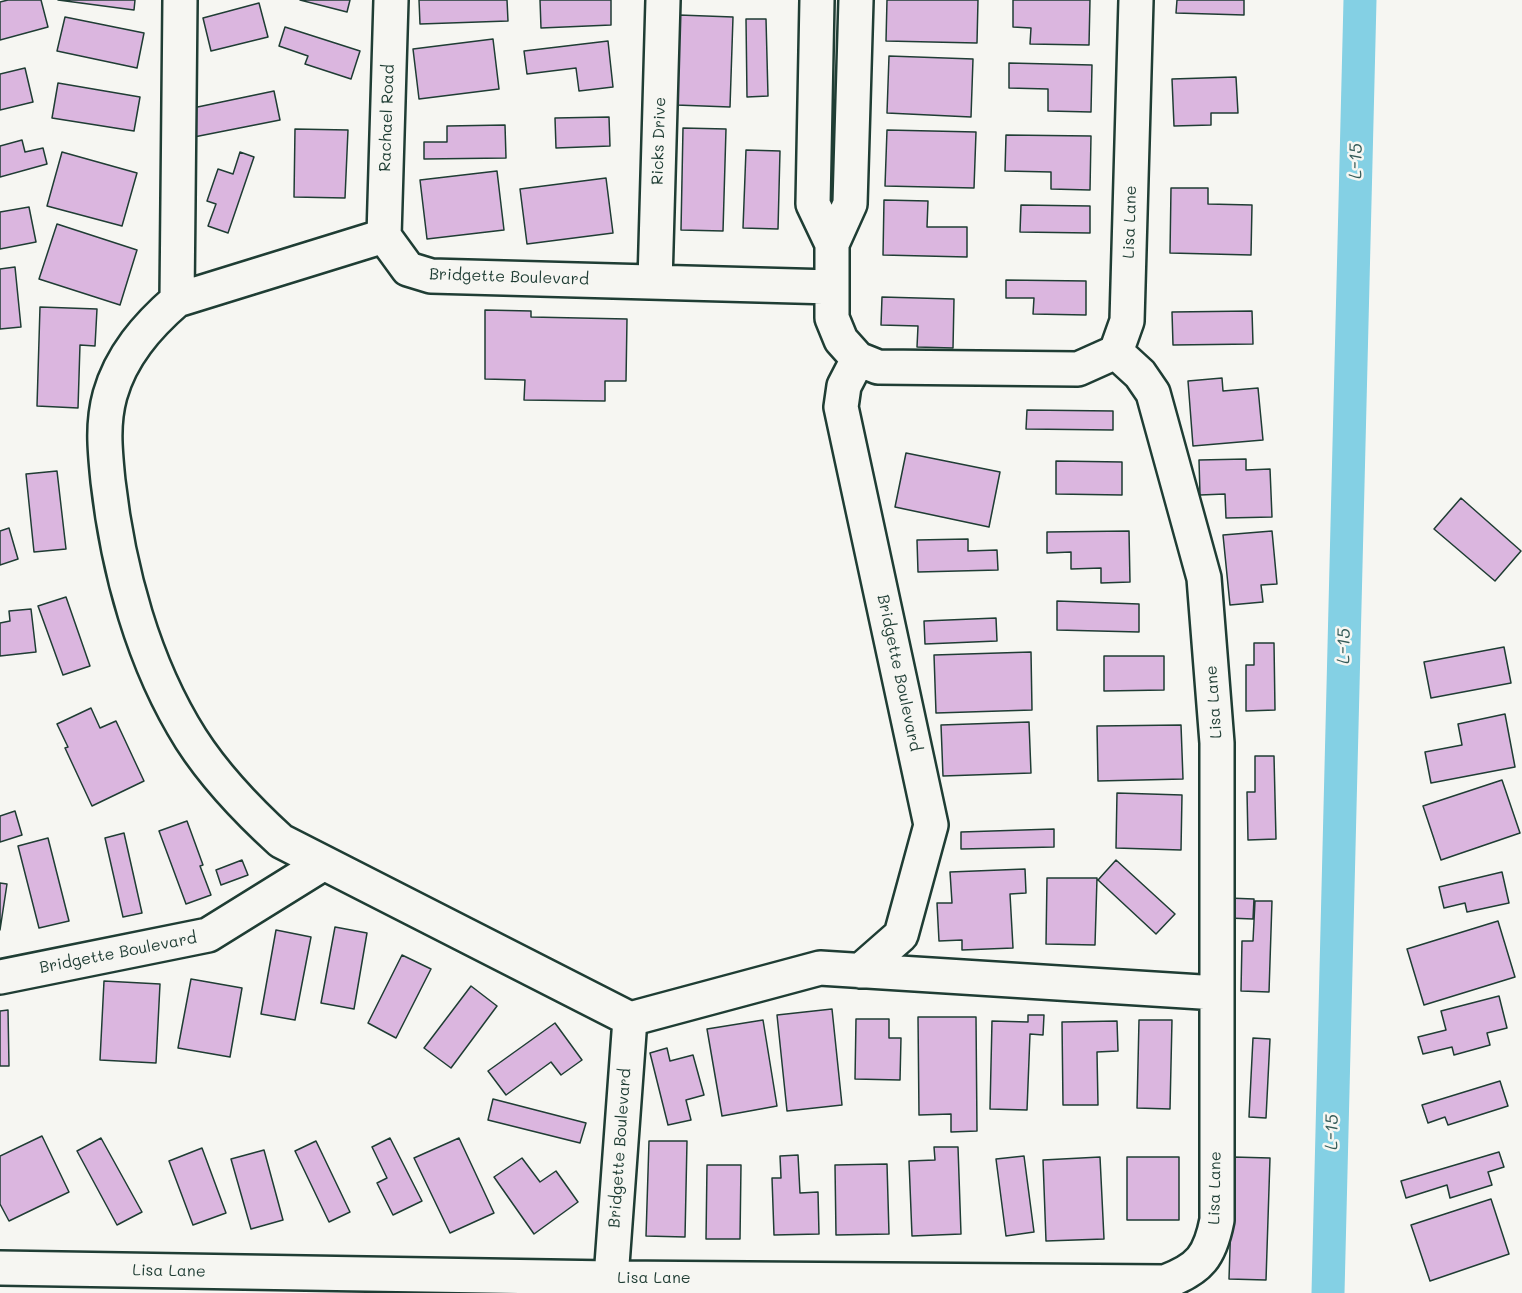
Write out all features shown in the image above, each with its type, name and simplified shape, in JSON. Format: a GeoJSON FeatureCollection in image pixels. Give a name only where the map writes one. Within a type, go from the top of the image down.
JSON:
{"type":"FeatureCollection","features":[{"type":"Feature","properties":{"kind":"street"},"geometry":{"type":"LineString","coordinates":[[177,300],[180,0]]}},
{"type":"Feature","properties":{"kind":"street","name":"Rachael Road"},"geometry":{"type":"LineString","coordinates":[[384,236],[391,0]]}},
{"type":"Feature","properties":{"kind":"street","name":"Ricks Drive"},"geometry":{"type":"LineString","coordinates":[[655,282],[663,0]]}},
{"type":"Feature","properties":{"kind":"street"},"geometry":{"type":"LineString","coordinates":[[817,0],[813,204],[832,244]]}},
{"type":"Feature","properties":{"kind":"street"},"geometry":{"type":"LineString","coordinates":[[856,0],[850,204],[832,244],[832,318],[841,340],[858,359],[878,367],[1078,369],[1116,352]]}},
{"type":"Feature","properties":{"kind":"street","name":"Lisa Lane"},"geometry":{"type":"LineString","coordinates":[[0,1268],[611,1278],[1165,1282],[1186,1275],[1202,1261],[1212,1242],[1216,1220],[1217,743],[1204,578],[1153,393],[1140,374],[1116,352],[1128,321],[1136,0]]}},
{"type":"Feature","properties":{"kind":"street"},"geometry":{"type":"LineString","coordinates":[[384,236],[177,300],[140,335],[117,374],[105,418],[104,440],[112,519],[123,571],[146,646],[167,695],[191,739],[223,784],[273,834],[281,841],[630,1019],[820,968],[1216,993]]}},
{"type":"Feature","properties":{"kind":"street","name":"Bridgette Boulevard"},"geometry":{"type":"LineString","coordinates":[[384,236],[408,270],[431,276],[832,287]]}},
{"type":"Feature","properties":{"kind":"street","name":"Bridgette Boulevard"},"geometry":{"type":"LineString","coordinates":[[858,359],[844,386],[841,407],[932,825],[902,935],[860,971]]}},
{"type":"Feature","properties":{"kind":"street","name":"Bridgette Boulevard"},"geometry":{"type":"LineString","coordinates":[[0,977],[208,935],[324,863]]}},
{"type":"Feature","properties":{"kind":"street","name":"Bridgette Boulevard"},"geometry":{"type":"LineString","coordinates":[[611,1278],[630,1019]]}},
{"type":"Feature","properties":{"kind":"building"},"geometry":{"type":"Polygon","coordinates":[[[41,0],[48,27],[0,40],[0,2],[41,0]]]}},
{"type":"Feature","properties":{"kind":"building"},"geometry":{"type":"Polygon","coordinates":[[[58,0],[135,0],[134,10],[58,0]]]}},
{"type":"Feature","properties":{"kind":"building"},"geometry":{"type":"Polygon","coordinates":[[[300,0],[350,0],[347,12],[300,0]]]}},
{"type":"Feature","properties":{"kind":"building"},"geometry":{"type":"Polygon","coordinates":[[[419,0],[507,0],[508,21],[420,24],[419,0]]]}},
{"type":"Feature","properties":{"kind":"building"},"geometry":{"type":"Polygon","coordinates":[[[540,0],[611,0],[611,25],[541,28],[540,0]]]}},
{"type":"Feature","properties":{"kind":"building"},"geometry":{"type":"Polygon","coordinates":[[[887,0],[978,0],[977,43],[886,41],[887,0]]]}},
{"type":"Feature","properties":{"kind":"building"},"geometry":{"type":"Polygon","coordinates":[[[1013,0],[1090,0],[1089,45],[1030,44],[1031,28],[1013,27],[1013,0]]]}},
{"type":"Feature","properties":{"kind":"building"},"geometry":{"type":"Polygon","coordinates":[[[1177,0],[1244,0],[1244,15],[1176,13],[1177,0]]]}},
{"type":"Feature","properties":{"kind":"building"},"geometry":{"type":"Polygon","coordinates":[[[259,3],[268,37],[211,51],[203,18],[259,3]]]}},
{"type":"Feature","properties":{"kind":"building"},"geometry":{"type":"Polygon","coordinates":[[[679,15],[733,17],[730,107],[676,105],[679,15]]]}},
{"type":"Feature","properties":{"kind":"building"},"geometry":{"type":"Polygon","coordinates":[[[65,17],[144,33],[137,68],[57,51],[65,17]]]}},
{"type":"Feature","properties":{"kind":"building"},"geometry":{"type":"Polygon","coordinates":[[[746,19],[766,19],[768,96],[747,97],[746,19]]]}},
{"type":"Feature","properties":{"kind":"building"},"geometry":{"type":"Polygon","coordinates":[[[285,27],[360,51],[351,79],[305,64],[308,56],[279,46],[285,27]]]}},
{"type":"Feature","properties":{"kind":"building"},"geometry":{"type":"Polygon","coordinates":[[[493,39],[499,89],[419,99],[413,49],[493,39]]]}},
{"type":"Feature","properties":{"kind":"building"},"geometry":{"type":"Polygon","coordinates":[[[608,41],[613,87],[579,91],[576,68],[527,74],[524,51],[608,41]]]}},
{"type":"Feature","properties":{"kind":"building"},"geometry":{"type":"Polygon","coordinates":[[[889,56],[973,59],[971,117],[887,113],[889,56]]]}},
{"type":"Feature","properties":{"kind":"building"},"geometry":{"type":"Polygon","coordinates":[[[1009,63],[1092,65],[1091,112],[1048,111],[1048,89],[1009,88],[1009,63]]]}},
{"type":"Feature","properties":{"kind":"building"},"geometry":{"type":"Polygon","coordinates":[[[25,68],[33,102],[0,110],[0,74],[25,68]]]}},
{"type":"Feature","properties":{"kind":"building"},"geometry":{"type":"Polygon","coordinates":[[[1236,77],[1238,113],[1211,113],[1211,125],[1174,126],[1172,79],[1236,77]]]}},
{"type":"Feature","properties":{"kind":"building"},"geometry":{"type":"Polygon","coordinates":[[[58,83],[140,97],[134,131],[52,118],[58,83]]]}},
{"type":"Feature","properties":{"kind":"building"},"geometry":{"type":"Polygon","coordinates":[[[274,91],[280,120],[194,137],[188,109],[274,91]]]}},
{"type":"Feature","properties":{"kind":"building"},"geometry":{"type":"Polygon","coordinates":[[[609,117],[610,146],[556,148],[555,118],[609,117]]]}},
{"type":"Feature","properties":{"kind":"building"},"geometry":{"type":"Polygon","coordinates":[[[505,125],[506,158],[424,159],[424,142],[447,142],[447,126],[505,125]]]}},
{"type":"Feature","properties":{"kind":"building"},"geometry":{"type":"Polygon","coordinates":[[[683,128],[726,129],[723,231],[681,230],[683,128]]]}},
{"type":"Feature","properties":{"kind":"building"},"geometry":{"type":"Polygon","coordinates":[[[295,129],[348,130],[345,198],[294,197],[295,129]]]}},
{"type":"Feature","properties":{"kind":"building"},"geometry":{"type":"Polygon","coordinates":[[[887,130],[976,132],[974,188],[885,186],[887,130]]]}},
{"type":"Feature","properties":{"kind":"building"},"geometry":{"type":"Polygon","coordinates":[[[1006,135],[1091,136],[1090,190],[1051,189],[1051,172],[1005,171],[1006,135]]]}},
{"type":"Feature","properties":{"kind":"building"},"geometry":{"type":"Polygon","coordinates":[[[22,140],[25,152],[43,148],[47,164],[0,177],[0,146],[22,140]]]}},
{"type":"Feature","properties":{"kind":"building"},"geometry":{"type":"Polygon","coordinates":[[[746,150],[780,151],[778,229],[743,228],[746,150]]]}},
{"type":"Feature","properties":{"kind":"building"},"geometry":{"type":"Polygon","coordinates":[[[62,152],[137,173],[122,226],[47,206],[62,152]]]}},
{"type":"Feature","properties":{"kind":"building"},"geometry":{"type":"Polygon","coordinates":[[[240,152],[254,157],[228,233],[208,226],[216,204],[207,201],[218,169],[233,174],[240,152]]]}},
{"type":"Feature","properties":{"kind":"building"},"geometry":{"type":"Polygon","coordinates":[[[497,171],[504,230],[427,239],[420,180],[497,171]]]}},
{"type":"Feature","properties":{"kind":"building"},"geometry":{"type":"Polygon","coordinates":[[[606,178],[613,233],[527,244],[520,189],[606,178]]]}},
{"type":"Feature","properties":{"kind":"building"},"geometry":{"type":"Polygon","coordinates":[[[1171,188],[1208,188],[1208,204],[1252,205],[1251,255],[1170,253],[1171,188]]]}},
{"type":"Feature","properties":{"kind":"building"},"geometry":{"type":"Polygon","coordinates":[[[884,200],[928,201],[927,227],[967,227],[967,257],[883,255],[884,200]]]}},
{"type":"Feature","properties":{"kind":"building"},"geometry":{"type":"Polygon","coordinates":[[[1021,205],[1090,206],[1090,233],[1020,232],[1021,205]]]}},
{"type":"Feature","properties":{"kind":"building"},"geometry":{"type":"Polygon","coordinates":[[[29,207],[36,242],[0,249],[0,212],[29,207]]]}},
{"type":"Feature","properties":{"kind":"building"},"geometry":{"type":"Polygon","coordinates":[[[57,224],[137,250],[120,305],[39,279],[57,224]]]}},
{"type":"Feature","properties":{"kind":"building"},"geometry":{"type":"Polygon","coordinates":[[[15,267],[21,327],[0,329],[0,269],[15,267]]]}},
{"type":"Feature","properties":{"kind":"building"},"geometry":{"type":"Polygon","coordinates":[[[1006,280],[1086,281],[1086,315],[1033,314],[1034,298],[1006,298],[1006,280]]]}},
{"type":"Feature","properties":{"kind":"building"},"geometry":{"type":"Polygon","coordinates":[[[882,297],[954,299],[953,348],[917,347],[918,326],[881,325],[882,297]]]}},
{"type":"Feature","properties":{"kind":"building"},"geometry":{"type":"Polygon","coordinates":[[[40,307],[97,309],[95,346],[80,345],[78,408],[37,406],[40,307]]]}},
{"type":"Feature","properties":{"kind":"building"},"geometry":{"type":"Polygon","coordinates":[[[485,310],[531,311],[531,317],[627,319],[626,381],[605,381],[605,401],[524,400],[525,380],[485,379],[485,310]]]}},
{"type":"Feature","properties":{"kind":"building"},"geometry":{"type":"Polygon","coordinates":[[[1252,311],[1253,344],[1173,345],[1172,312],[1252,311]]]}},
{"type":"Feature","properties":{"kind":"building"},"geometry":{"type":"Polygon","coordinates":[[[1222,378],[1223,391],[1258,388],[1263,440],[1193,446],[1188,381],[1222,378]]]}},
{"type":"Feature","properties":{"kind":"building"},"geometry":{"type":"Polygon","coordinates":[[[1027,410],[1113,411],[1113,430],[1026,429],[1027,410]]]}},
{"type":"Feature","properties":{"kind":"building"},"geometry":{"type":"Polygon","coordinates":[[[906,453],[1000,472],[989,527],[895,507],[906,453]]]}},
{"type":"Feature","properties":{"kind":"building"},"geometry":{"type":"Polygon","coordinates":[[[1246,459],[1246,470],[1270,469],[1272,517],[1226,518],[1225,494],[1200,495],[1199,460],[1246,459]]]}},
{"type":"Feature","properties":{"kind":"building"},"geometry":{"type":"Polygon","coordinates":[[[1056,461],[1122,462],[1122,495],[1056,494],[1056,461]]]}},
{"type":"Feature","properties":{"kind":"building"},"geometry":{"type":"Polygon","coordinates":[[[57,471],[66,549],[34,552],[26,474],[57,471]]]}},
{"type":"Feature","properties":{"kind":"building"},"geometry":{"type":"Polygon","coordinates":[[[1461,498],[1521,551],[1495,581],[1434,529],[1461,498]]]}},
{"type":"Feature","properties":{"kind":"building"},"geometry":{"type":"Polygon","coordinates":[[[9,528],[18,559],[0,565],[0,531],[9,528]]]}},
{"type":"Feature","properties":{"kind":"building"},"geometry":{"type":"Polygon","coordinates":[[[1129,531],[1130,582],[1101,583],[1101,568],[1071,569],[1071,552],[1047,553],[1047,532],[1129,531]]]}},
{"type":"Feature","properties":{"kind":"building"},"geometry":{"type":"Polygon","coordinates":[[[1272,531],[1277,584],[1261,585],[1263,602],[1230,605],[1223,535],[1272,531]]]}},
{"type":"Feature","properties":{"kind":"building"},"geometry":{"type":"Polygon","coordinates":[[[968,539],[968,551],[997,550],[998,570],[918,572],[917,540],[968,539]]]}},
{"type":"Feature","properties":{"kind":"building"},"geometry":{"type":"Polygon","coordinates":[[[66,597],[90,666],[63,675],[38,606],[66,597]]]}},
{"type":"Feature","properties":{"kind":"building"},"geometry":{"type":"Polygon","coordinates":[[[1057,601],[1139,604],[1139,632],[1057,630],[1057,601]]]}},
{"type":"Feature","properties":{"kind":"building"},"geometry":{"type":"Polygon","coordinates":[[[31,609],[36,652],[0,656],[0,623],[10,621],[9,611],[31,609]]]}},
{"type":"Feature","properties":{"kind":"building"},"geometry":{"type":"Polygon","coordinates":[[[996,618],[997,641],[925,644],[924,621],[996,618]]]}},
{"type":"Feature","properties":{"kind":"building"},"geometry":{"type":"Polygon","coordinates":[[[1254,643],[1274,643],[1275,710],[1246,711],[1246,665],[1254,665],[1254,643]]]}},
{"type":"Feature","properties":{"kind":"building"},"geometry":{"type":"Polygon","coordinates":[[[1504,647],[1511,683],[1431,698],[1424,662],[1504,647]]]}},
{"type":"Feature","properties":{"kind":"building"},"geometry":{"type":"Polygon","coordinates":[[[1031,652],[1032,710],[936,713],[934,655],[1031,652]]]}},
{"type":"Feature","properties":{"kind":"building"},"geometry":{"type":"Polygon","coordinates":[[[1104,656],[1164,656],[1164,690],[1104,691],[1104,656]]]}},
{"type":"Feature","properties":{"kind":"building"},"geometry":{"type":"Polygon","coordinates":[[[91,708],[100,728],[116,721],[144,781],[92,806],[65,748],[68,747],[57,724],[91,708]]]}},
{"type":"Feature","properties":{"kind":"building"},"geometry":{"type":"Polygon","coordinates":[[[1505,714],[1515,767],[1431,783],[1425,752],[1462,745],[1458,724],[1505,714]]]}},
{"type":"Feature","properties":{"kind":"building"},"geometry":{"type":"Polygon","coordinates":[[[1029,722],[1031,773],[943,776],[941,725],[1029,722]]]}},
{"type":"Feature","properties":{"kind":"building"},"geometry":{"type":"Polygon","coordinates":[[[1181,725],[1183,779],[1098,781],[1097,726],[1181,725]]]}},
{"type":"Feature","properties":{"kind":"building"},"geometry":{"type":"Polygon","coordinates":[[[1255,756],[1274,756],[1276,839],[1248,840],[1247,792],[1255,792],[1255,756]]]}},
{"type":"Feature","properties":{"kind":"building"},"geometry":{"type":"Polygon","coordinates":[[[1502,780],[1520,833],[1441,860],[1423,806],[1502,780]]]}},
{"type":"Feature","properties":{"kind":"building"},"geometry":{"type":"Polygon","coordinates":[[[1117,793],[1182,795],[1181,850],[1116,848],[1117,793]]]}},
{"type":"Feature","properties":{"kind":"building"},"geometry":{"type":"Polygon","coordinates":[[[15,811],[22,835],[0,842],[0,816],[15,811]]]}},
{"type":"Feature","properties":{"kind":"building"},"geometry":{"type":"Polygon","coordinates":[[[187,821],[211,895],[186,904],[159,831],[187,821]]]}},
{"type":"Feature","properties":{"kind":"building"},"geometry":{"type":"Polygon","coordinates":[[[1054,829],[1054,847],[961,849],[961,832],[1054,829]]]}},
{"type":"Feature","properties":{"kind":"building"},"geometry":{"type":"Polygon","coordinates":[[[124,833],[142,913],[123,917],[105,838],[124,833]]]}},
{"type":"Feature","properties":{"kind":"building"},"geometry":{"type":"Polygon","coordinates":[[[48,838],[69,921],[39,928],[18,846],[48,838]]]}},
{"type":"Feature","properties":{"kind":"building"},"geometry":{"type":"Polygon","coordinates":[[[242,860],[248,875],[221,885],[216,870],[242,860]]]}},
{"type":"Feature","properties":{"kind":"building"},"geometry":{"type":"Polygon","coordinates":[[[1116,860],[1175,914],[1156,934],[1098,880],[1116,860]]]}},
{"type":"Feature","properties":{"kind":"building"},"geometry":{"type":"Polygon","coordinates":[[[1025,869],[1026,893],[1010,894],[1013,948],[962,950],[962,940],[939,941],[937,903],[952,903],[950,872],[1025,869]]]}},
{"type":"Feature","properties":{"kind":"building"},"geometry":{"type":"Polygon","coordinates":[[[1502,872],[1509,903],[1467,912],[1465,903],[1444,908],[1439,887],[1502,872]]]}},
{"type":"Feature","properties":{"kind":"building"},"geometry":{"type":"Polygon","coordinates":[[[1047,878],[1097,878],[1095,945],[1046,944],[1047,878]]]}},
{"type":"Feature","properties":{"kind":"building"},"geometry":{"type":"Polygon","coordinates":[[[0,883],[7,884],[0,930],[0,883]]]}},
{"type":"Feature","properties":{"kind":"building"},"geometry":{"type":"Polygon","coordinates":[[[1228,898],[1254,899],[1253,919],[1228,918],[1228,898]]]}},
{"type":"Feature","properties":{"kind":"building"},"geometry":{"type":"Polygon","coordinates":[[[1255,901],[1272,901],[1269,992],[1241,991],[1242,941],[1253,941],[1255,901]]]}},
{"type":"Feature","properties":{"kind":"building"},"geometry":{"type":"Polygon","coordinates":[[[1498,921],[1515,977],[1424,1005],[1407,949],[1498,921]]]}},
{"type":"Feature","properties":{"kind":"building"},"geometry":{"type":"Polygon","coordinates":[[[335,927],[367,933],[354,1009],[321,1003],[335,927]]]}},
{"type":"Feature","properties":{"kind":"building"},"geometry":{"type":"Polygon","coordinates":[[[276,930],[311,937],[295,1020],[261,1014],[276,930]]]}},
{"type":"Feature","properties":{"kind":"building"},"geometry":{"type":"Polygon","coordinates":[[[402,955],[431,969],[396,1038],[368,1023],[402,955]]]}},
{"type":"Feature","properties":{"kind":"building"},"geometry":{"type":"Polygon","coordinates":[[[191,979],[242,988],[230,1057],[178,1048],[191,979]]]}},
{"type":"Feature","properties":{"kind":"building"},"geometry":{"type":"Polygon","coordinates":[[[104,981],[160,984],[156,1063],[100,1060],[104,981]]]}},
{"type":"Feature","properties":{"kind":"building"},"geometry":{"type":"Polygon","coordinates":[[[471,986],[497,1006],[451,1068],[424,1048],[471,986]]]}},
{"type":"Feature","properties":{"kind":"building"},"geometry":{"type":"Polygon","coordinates":[[[1499,996],[1507,1028],[1487,1033],[1490,1045],[1454,1055],[1452,1047],[1423,1054],[1418,1037],[1446,1030],[1441,1011],[1499,996]]]}},
{"type":"Feature","properties":{"kind":"building"},"geometry":{"type":"Polygon","coordinates":[[[832,1009],[842,1105],[787,1111],[777,1015],[832,1009]]]}},
{"type":"Feature","properties":{"kind":"building"},"geometry":{"type":"Polygon","coordinates":[[[8,1010],[9,1066],[0,1066],[0,1011],[8,1010]]]}},
{"type":"Feature","properties":{"kind":"building"},"geometry":{"type":"Polygon","coordinates":[[[1028,1015],[1044,1015],[1043,1035],[1030,1034],[1027,1110],[990,1109],[992,1021],[1028,1022],[1028,1015]]]}},
{"type":"Feature","properties":{"kind":"building"},"geometry":{"type":"Polygon","coordinates":[[[918,1017],[976,1017],[977,1131],[951,1132],[951,1114],[919,1115],[918,1017]]]}},
{"type":"Feature","properties":{"kind":"building"},"geometry":{"type":"Polygon","coordinates":[[[856,1019],[889,1019],[889,1038],[901,1038],[900,1080],[855,1079],[856,1019]]]}},
{"type":"Feature","properties":{"kind":"building"},"geometry":{"type":"Polygon","coordinates":[[[763,1020],[777,1106],[722,1116],[707,1029],[763,1020]]]}},
{"type":"Feature","properties":{"kind":"building"},"geometry":{"type":"Polygon","coordinates":[[[1139,1020],[1172,1020],[1170,1109],[1137,1108],[1139,1020]]]}},
{"type":"Feature","properties":{"kind":"building"},"geometry":{"type":"Polygon","coordinates":[[[1117,1021],[1118,1051],[1097,1052],[1098,1105],[1063,1105],[1062,1022],[1117,1021]]]}},
{"type":"Feature","properties":{"kind":"building"},"geometry":{"type":"Polygon","coordinates":[[[555,1023],[582,1060],[561,1075],[551,1062],[506,1095],[488,1071],[555,1023]]]}},
{"type":"Feature","properties":{"kind":"building"},"geometry":{"type":"Polygon","coordinates":[[[1253,1038],[1270,1039],[1266,1118],[1249,1117],[1253,1038]]]}},
{"type":"Feature","properties":{"kind":"building"},"geometry":{"type":"Polygon","coordinates":[[[667,1048],[670,1061],[693,1055],[704,1095],[686,1100],[691,1120],[668,1125],[650,1053],[667,1048]]]}},
{"type":"Feature","properties":{"kind":"building"},"geometry":{"type":"Polygon","coordinates":[[[1500,1081],[1508,1106],[1448,1125],[1445,1117],[1428,1123],[1422,1105],[1500,1081]]]}},
{"type":"Feature","properties":{"kind":"building"},"geometry":{"type":"Polygon","coordinates":[[[493,1099],[586,1123],[580,1143],[488,1120],[493,1099]]]}},
{"type":"Feature","properties":{"kind":"building"},"geometry":{"type":"Polygon","coordinates":[[[42,1136],[69,1192],[9,1221],[0,1204],[0,1156],[42,1136]]]}},
{"type":"Feature","properties":{"kind":"building"},"geometry":{"type":"Polygon","coordinates":[[[101,1138],[142,1212],[117,1225],[77,1151],[101,1138]]]}},
{"type":"Feature","properties":{"kind":"building"},"geometry":{"type":"Polygon","coordinates":[[[390,1138],[422,1201],[393,1215],[377,1183],[387,1178],[372,1147],[390,1138]]]}},
{"type":"Feature","properties":{"kind":"building"},"geometry":{"type":"Polygon","coordinates":[[[459,1138],[494,1213],[450,1233],[414,1158],[459,1138]]]}},
{"type":"Feature","properties":{"kind":"building"},"geometry":{"type":"Polygon","coordinates":[[[316,1141],[350,1212],[329,1222],[295,1151],[316,1141]]]}},
{"type":"Feature","properties":{"kind":"building"},"geometry":{"type":"Polygon","coordinates":[[[649,1141],[687,1141],[685,1237],[646,1236],[649,1141]]]}},
{"type":"Feature","properties":{"kind":"building"},"geometry":{"type":"Polygon","coordinates":[[[934,1147],[958,1147],[961,1234],[912,1236],[909,1161],[935,1160],[934,1147]]]}},
{"type":"Feature","properties":{"kind":"building"},"geometry":{"type":"Polygon","coordinates":[[[202,1148],[226,1213],[193,1225],[169,1161],[202,1148]]]}},
{"type":"Feature","properties":{"kind":"building"},"geometry":{"type":"Polygon","coordinates":[[[264,1150],[283,1220],[251,1229],[231,1159],[264,1150]]]}},
{"type":"Feature","properties":{"kind":"building"},"geometry":{"type":"Polygon","coordinates":[[[1499,1152],[1504,1167],[1488,1172],[1492,1185],[1450,1198],[1447,1185],[1406,1198],[1401,1181],[1499,1152]]]}},
{"type":"Feature","properties":{"kind":"building"},"geometry":{"type":"Polygon","coordinates":[[[798,1155],[800,1193],[818,1192],[819,1234],[774,1235],[772,1178],[781,1178],[780,1156],[798,1155]]]}},
{"type":"Feature","properties":{"kind":"building"},"geometry":{"type":"Polygon","coordinates":[[[1024,1156],[1034,1232],[1006,1236],[996,1159],[1024,1156]]]}},
{"type":"Feature","properties":{"kind":"building"},"geometry":{"type":"Polygon","coordinates":[[[1100,1157],[1104,1239],[1046,1241],[1043,1160],[1100,1157]]]}},
{"type":"Feature","properties":{"kind":"building"},"geometry":{"type":"Polygon","coordinates":[[[1127,1157],[1179,1157],[1179,1220],[1127,1220],[1127,1157]]]}},
{"type":"Feature","properties":{"kind":"building"},"geometry":{"type":"Polygon","coordinates":[[[1233,1157],[1270,1158],[1266,1280],[1229,1279],[1233,1157]]]}},
{"type":"Feature","properties":{"kind":"building"},"geometry":{"type":"Polygon","coordinates":[[[522,1158],[540,1182],[556,1171],[578,1202],[534,1234],[494,1177],[522,1158]]]}},
{"type":"Feature","properties":{"kind":"building"},"geometry":{"type":"Polygon","coordinates":[[[887,1164],[889,1234],[836,1235],[835,1165],[887,1164]]]}},
{"type":"Feature","properties":{"kind":"building"},"geometry":{"type":"Polygon","coordinates":[[[707,1165],[741,1165],[740,1239],[706,1239],[707,1165]]]}},
{"type":"Feature","properties":{"kind":"building"},"geometry":{"type":"Polygon","coordinates":[[[1491,1199],[1509,1254],[1430,1281],[1411,1225],[1491,1199]]]}},
{"type":"Feature","properties":{"kind":"waterway","name":"L-15"},"geometry":{"type":"LineString","coordinates":[[1328,1293],[1360,0]]}}]}
